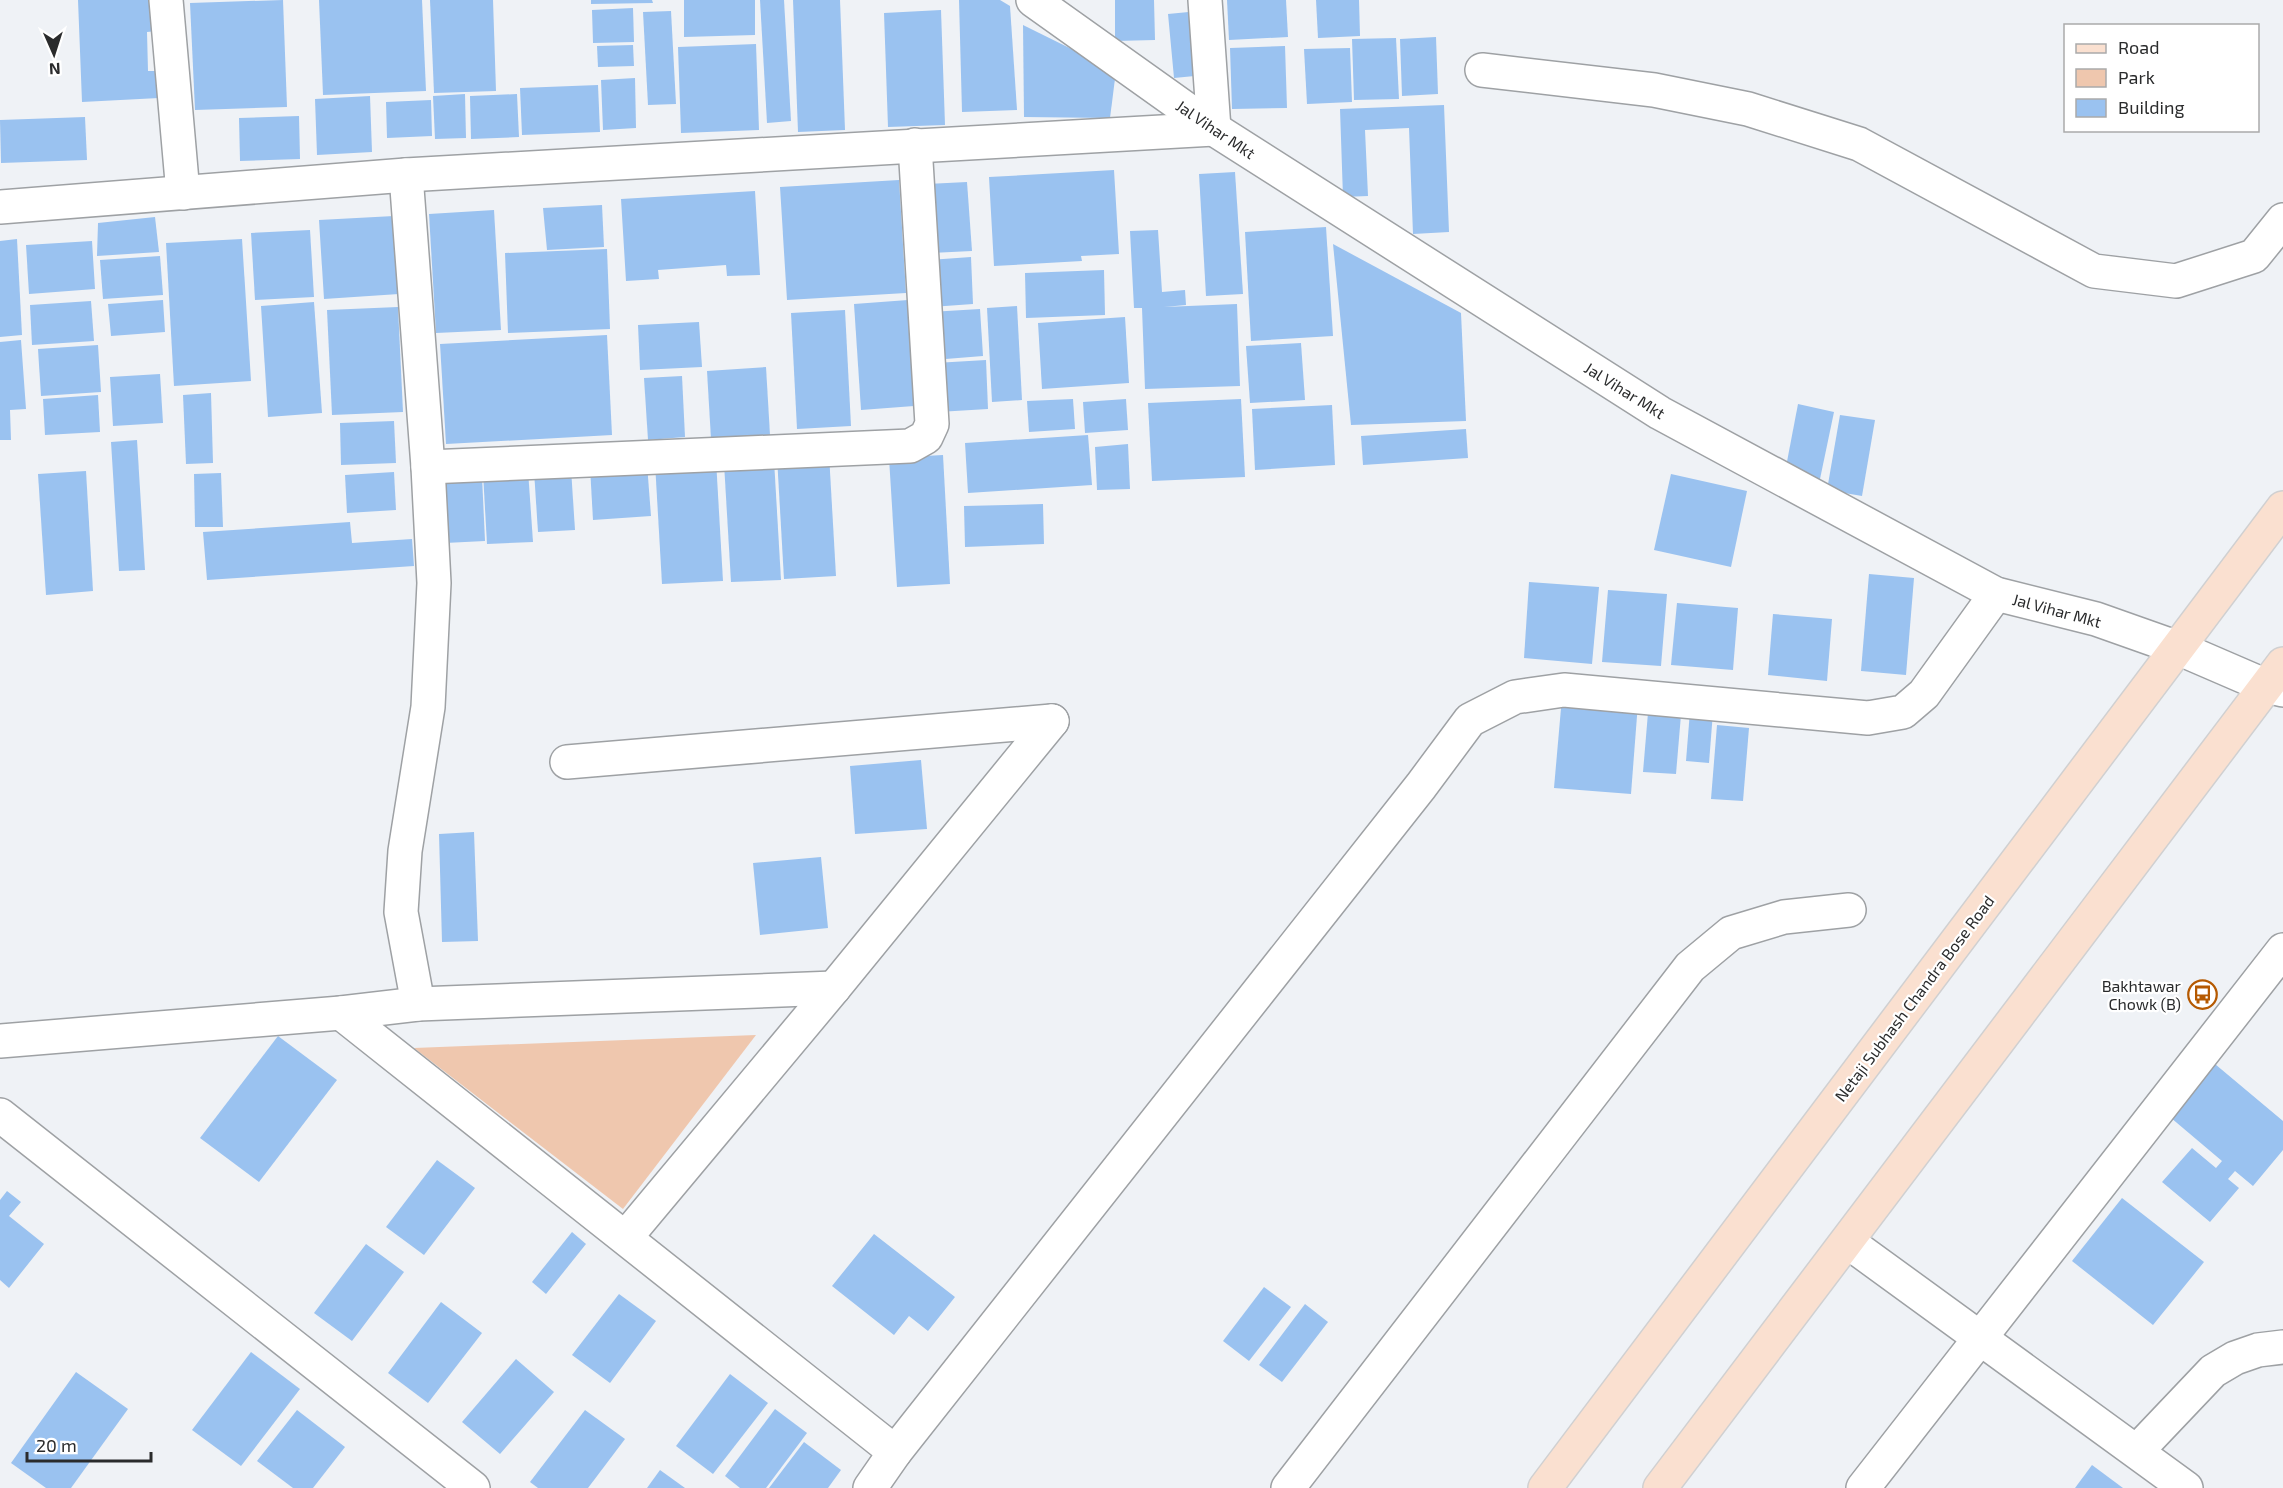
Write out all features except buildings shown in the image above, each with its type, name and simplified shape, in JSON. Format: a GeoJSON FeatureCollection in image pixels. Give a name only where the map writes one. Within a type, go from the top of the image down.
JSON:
{"type":"FeatureCollection","features":[{"type":"Feature","properties":{"kind":"main road","name":"Netaji Subhash Chandra Bose Road"},"geometry":{"type":"LineString","coordinates":[[1545,1488],[2283,508]]}},
{"type":"Feature","properties":{"kind":"main road"},"geometry":{"type":"LineString","coordinates":[[1660,1488],[2277,680]]}},
{"type":"Feature","properties":{"kind":"street"},"geometry":{"type":"LineString","coordinates":[[166,0],[183,193]]}},
{"type":"Feature","properties":{"kind":"street","name":"Jal Vihar Mkt"},"geometry":{"type":"LineString","coordinates":[[1033,0],[1214,129],[1660,413],[1996,594],[2096,619],[2277,680]]}},
{"type":"Feature","properties":{"kind":"street"},"geometry":{"type":"LineString","coordinates":[[0,207],[406,175],[1214,129],[1205,0]]}},
{"type":"Feature","properties":{"kind":"street"},"geometry":{"type":"LineString","coordinates":[[1482,70],[1654,90],[1748,109],[1859,144],[2094,271],[2176,281],[2254,256],[2283,220]]}},
{"type":"Feature","properties":{"kind":"street"},"geometry":{"type":"LineString","coordinates":[[428,467],[910,446],[926,437],[932,424],[915,145]]}},
{"type":"Feature","properties":{"kind":"street"},"geometry":{"type":"LineString","coordinates":[[406,175],[428,467],[434,583],[428,707],[405,851],[401,912],[418,1004]]}},
{"type":"Feature","properties":{"kind":"street"},"geometry":{"type":"LineString","coordinates":[[870,1488],[895,1452],[1421,786],[1470,720],[1515,697],[1564,690],[1868,718],[1903,712],[1924,694],[1996,594]]}},
{"type":"Feature","properties":{"kind":"street"},"geometry":{"type":"LineString","coordinates":[[567,762],[1052,721],[834,988],[626,1237]]}},
{"type":"Feature","properties":{"kind":"street"},"geometry":{"type":"LineString","coordinates":[[1288,1488],[1690,968],[1731,933],[1784,917],[1850,910]]}},
{"type":"Feature","properties":{"kind":"street"},"geometry":{"type":"LineString","coordinates":[[1863,1488],[1982,1339],[2283,950]]}},
{"type":"Feature","properties":{"kind":"street"},"geometry":{"type":"LineString","coordinates":[[0,1041],[341,1013],[418,1004],[834,988]]}},
{"type":"Feature","properties":{"kind":"street"},"geometry":{"type":"LineString","coordinates":[[341,1013],[895,1452]]}},
{"type":"Feature","properties":{"kind":"street"},"geometry":{"type":"LineString","coordinates":[[0,1115],[473,1488]]}},
{"type":"Feature","properties":{"kind":"street"},"geometry":{"type":"LineString","coordinates":[[1848,1242],[2186,1488]]}},
{"type":"Feature","properties":{"kind":"street"},"geometry":{"type":"LineString","coordinates":[[2137,1451],[2213,1371],[2258,1350],[2283,1347]]}},
{"type":"Feature","properties":{"kind":"green space"},"geometry":{"type":"Polygon","coordinates":[[[756,1035],[623,1209],[414,1048],[756,1035]]]}},
{"type":"Feature","properties":{"kind":"place","name":"Bakhtawar Chowk (B)"},"geometry":{"type":"Point","coordinates":[2202,994]}}]}
